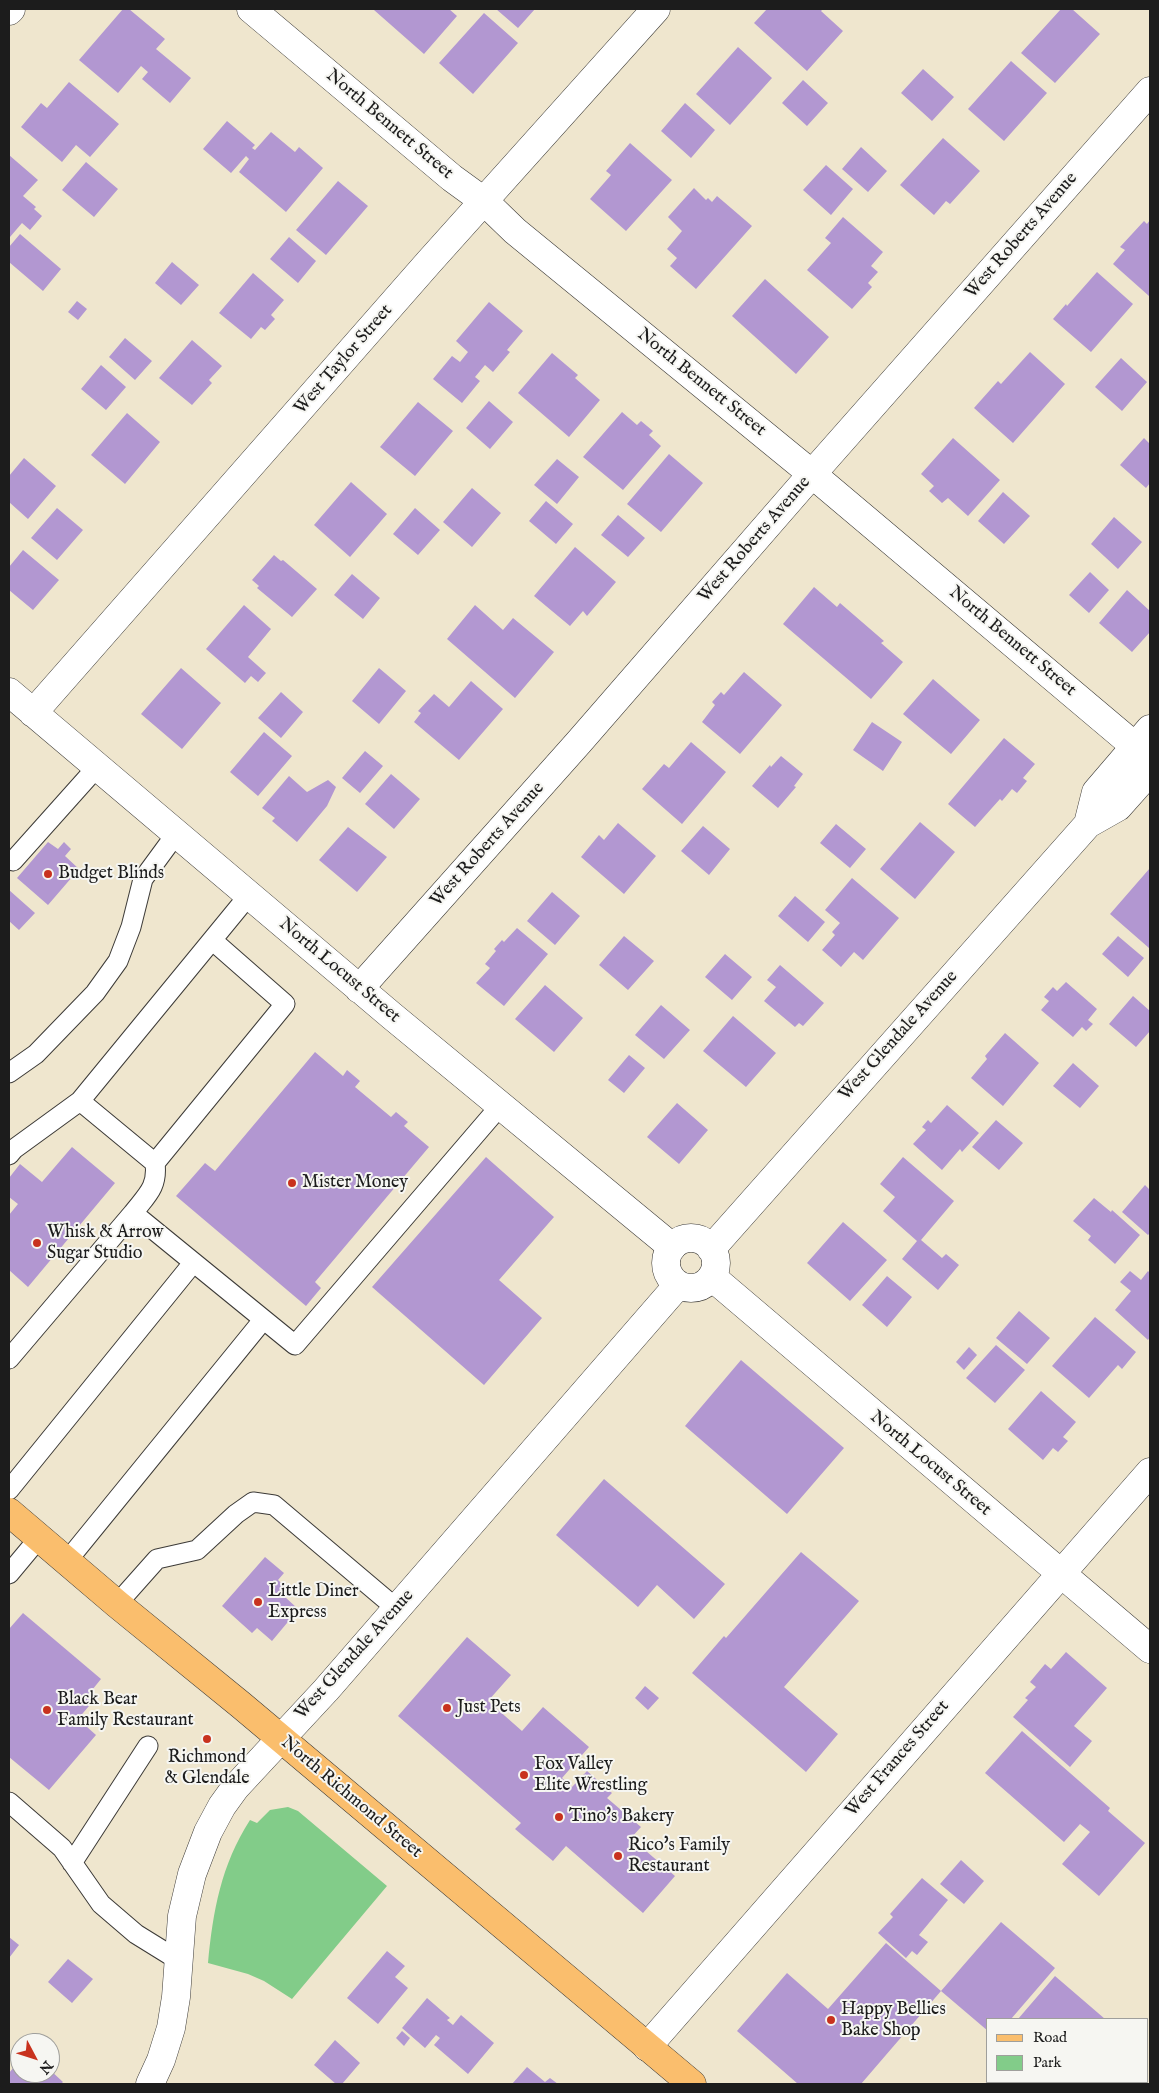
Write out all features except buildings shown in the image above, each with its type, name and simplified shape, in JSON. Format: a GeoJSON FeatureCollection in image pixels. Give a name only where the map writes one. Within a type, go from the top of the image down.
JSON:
{"type":"FeatureCollection","features":[{"type":"Feature","properties":{"kind":"main road","name":"North Richmond Street"},"geometry":{"type":"LineString","coordinates":[[9,1512],[692,2084]]}},
{"type":"Feature","properties":{"kind":"street","name":"North Bennett Street"},"geometry":{"type":"LineString","coordinates":[[251,9],[452,178],[485,202],[515,231],[1145,745]]}},
{"type":"Feature","properties":{"kind":"street","name":"West Taylor Street"},"geometry":{"type":"LineString","coordinates":[[34,712],[430,262],[656,9]]}},
{"type":"Feature","properties":{"kind":"street","name":"West Roberts Avenue"},"geometry":{"type":"LineString","coordinates":[[359,988],[573,749],[812,474],[1150,92]]}},
{"type":"Feature","properties":{"kind":"street","name":"North Locust Street"},"geometry":{"type":"LineString","coordinates":[[9,692],[249,896],[672,1247]]}},
{"type":"Feature","properties":{"kind":"street","name":"West Glendale Avenue"},"geometry":{"type":"LineString","coordinates":[[1088,824],[1096,792],[1145,745]]}},
{"type":"Feature","properties":{"kind":"street","name":"West Glendale Avenue"},"geometry":{"type":"LineString","coordinates":[[711,1249],[1088,824],[1118,807],[1150,771]]}},
{"type":"Feature","properties":{"kind":"street"},"geometry":{"type":"LineString","coordinates":[[692,1239],[706,1243],[711,1249],[716,1263],[712,1277],[700,1286],[685,1288],[672,1281],[666,1268],[668,1253],[678,1242],[692,1239]]}},
{"type":"Feature","properties":{"kind":"street","name":"North Locust Street"},"geometry":{"type":"LineString","coordinates":[[712,1277],[1059,1574],[1150,1649]]}},
{"type":"Feature","properties":{"kind":"street","name":"West Glendale Avenue"},"geometry":{"type":"LineString","coordinates":[[150,2084],[161,2060],[171,2028],[176,1996],[184,1908],[192,1874],[208,1832],[222,1806],[235,1788],[326,1690],[678,1285]]}},
{"type":"Feature","properties":{"kind":"street","name":"West Frances Street"},"geometry":{"type":"LineString","coordinates":[[647,2047],[1150,1472]]}},
{"type":"Feature","properties":{"kind":"lane"},"geometry":{"type":"LineString","coordinates":[[13,861],[97,767]]}},
{"type":"Feature","properties":{"kind":"lane"},"geometry":{"type":"LineString","coordinates":[[9,1073],[36,1054],[95,993],[118,961],[131,927],[143,879],[176,834]]}},
{"type":"Feature","properties":{"kind":"lane"},"geometry":{"type":"LineString","coordinates":[[9,1155],[80,1102],[249,896]]}},
{"type":"Feature","properties":{"kind":"lane"},"geometry":{"type":"LineString","coordinates":[[155,1163],[285,1004],[212,940]]}},
{"type":"Feature","properties":{"kind":"lane"},"geometry":{"type":"LineString","coordinates":[[9,1359],[133,1213],[150,1192],[157,1178],[155,1163],[80,1102]]}},
{"type":"Feature","properties":{"kind":"lane"},"geometry":{"type":"LineString","coordinates":[[133,1213],[295,1345],[500,1106]]}},
{"type":"Feature","properties":{"kind":"lane"},"geometry":{"type":"LineString","coordinates":[[9,1490],[193,1263]]}},
{"type":"Feature","properties":{"kind":"lane"},"geometry":{"type":"LineString","coordinates":[[67,1561],[264,1320]]}},
{"type":"Feature","properties":{"kind":"lane"},"geometry":{"type":"LineString","coordinates":[[117,1604],[157,1559],[197,1550],[236,1514],[253,1502],[274,1505],[397,1609]]}},
{"type":"Feature","properties":{"kind":"lane"},"geometry":{"type":"LineString","coordinates":[[9,1574],[39,1538]]}},
{"type":"Feature","properties":{"kind":"lane"},"geometry":{"type":"LineString","coordinates":[[72,1863],[148,1746]]}},
{"type":"Feature","properties":{"kind":"lane"},"geometry":{"type":"LineString","coordinates":[[9,1802],[62,1848],[101,1904],[136,1934],[178,1960]]}},
{"type":"Feature","properties":{"kind":"green space"},"geometry":{"type":"Polygon","coordinates":[[[288,1807],[298,1811],[387,1886],[292,1999],[264,1981],[248,1974],[208,1963],[220,1889],[225,1871],[240,1837],[250,1820],[257,1823],[270,1810],[288,1807]]]}},
{"type":"Feature","properties":{"kind":"place","name":"Budget Blinds"},"geometry":{"type":"Point","coordinates":[48,874]}},
{"type":"Feature","properties":{"kind":"place","name":"Mister Money"},"geometry":{"type":"Point","coordinates":[292,1183]}},
{"type":"Feature","properties":{"kind":"place","name":"Whisk & Arrow Sugar Studio"},"geometry":{"type":"Point","coordinates":[37,1243]}},
{"type":"Feature","properties":{"kind":"place","name":"Little Diner Express"},"geometry":{"type":"Point","coordinates":[258,1602]}},
{"type":"Feature","properties":{"kind":"place","name":"Just Pets"},"geometry":{"type":"Point","coordinates":[447,1708]}},
{"type":"Feature","properties":{"kind":"place","name":"Black Bear Family Restaurant"},"geometry":{"type":"Point","coordinates":[47,1710]}},
{"type":"Feature","properties":{"kind":"place","name":"Richmond & Glendale"},"geometry":{"type":"Point","coordinates":[207,1739]}},
{"type":"Feature","properties":{"kind":"place","name":"Fox Valley Elite Wrestling"},"geometry":{"type":"Point","coordinates":[524,1775]}},
{"type":"Feature","properties":{"kind":"place","name":"Tino's Bakery"},"geometry":{"type":"Point","coordinates":[559,1817]}},
{"type":"Feature","properties":{"kind":"place","name":"Rico's Family Restaurant"},"geometry":{"type":"Point","coordinates":[618,1856]}},
{"type":"Feature","properties":{"kind":"place","name":"Happy Bellies Bake Shop"},"geometry":{"type":"Point","coordinates":[831,2020]}}]}
